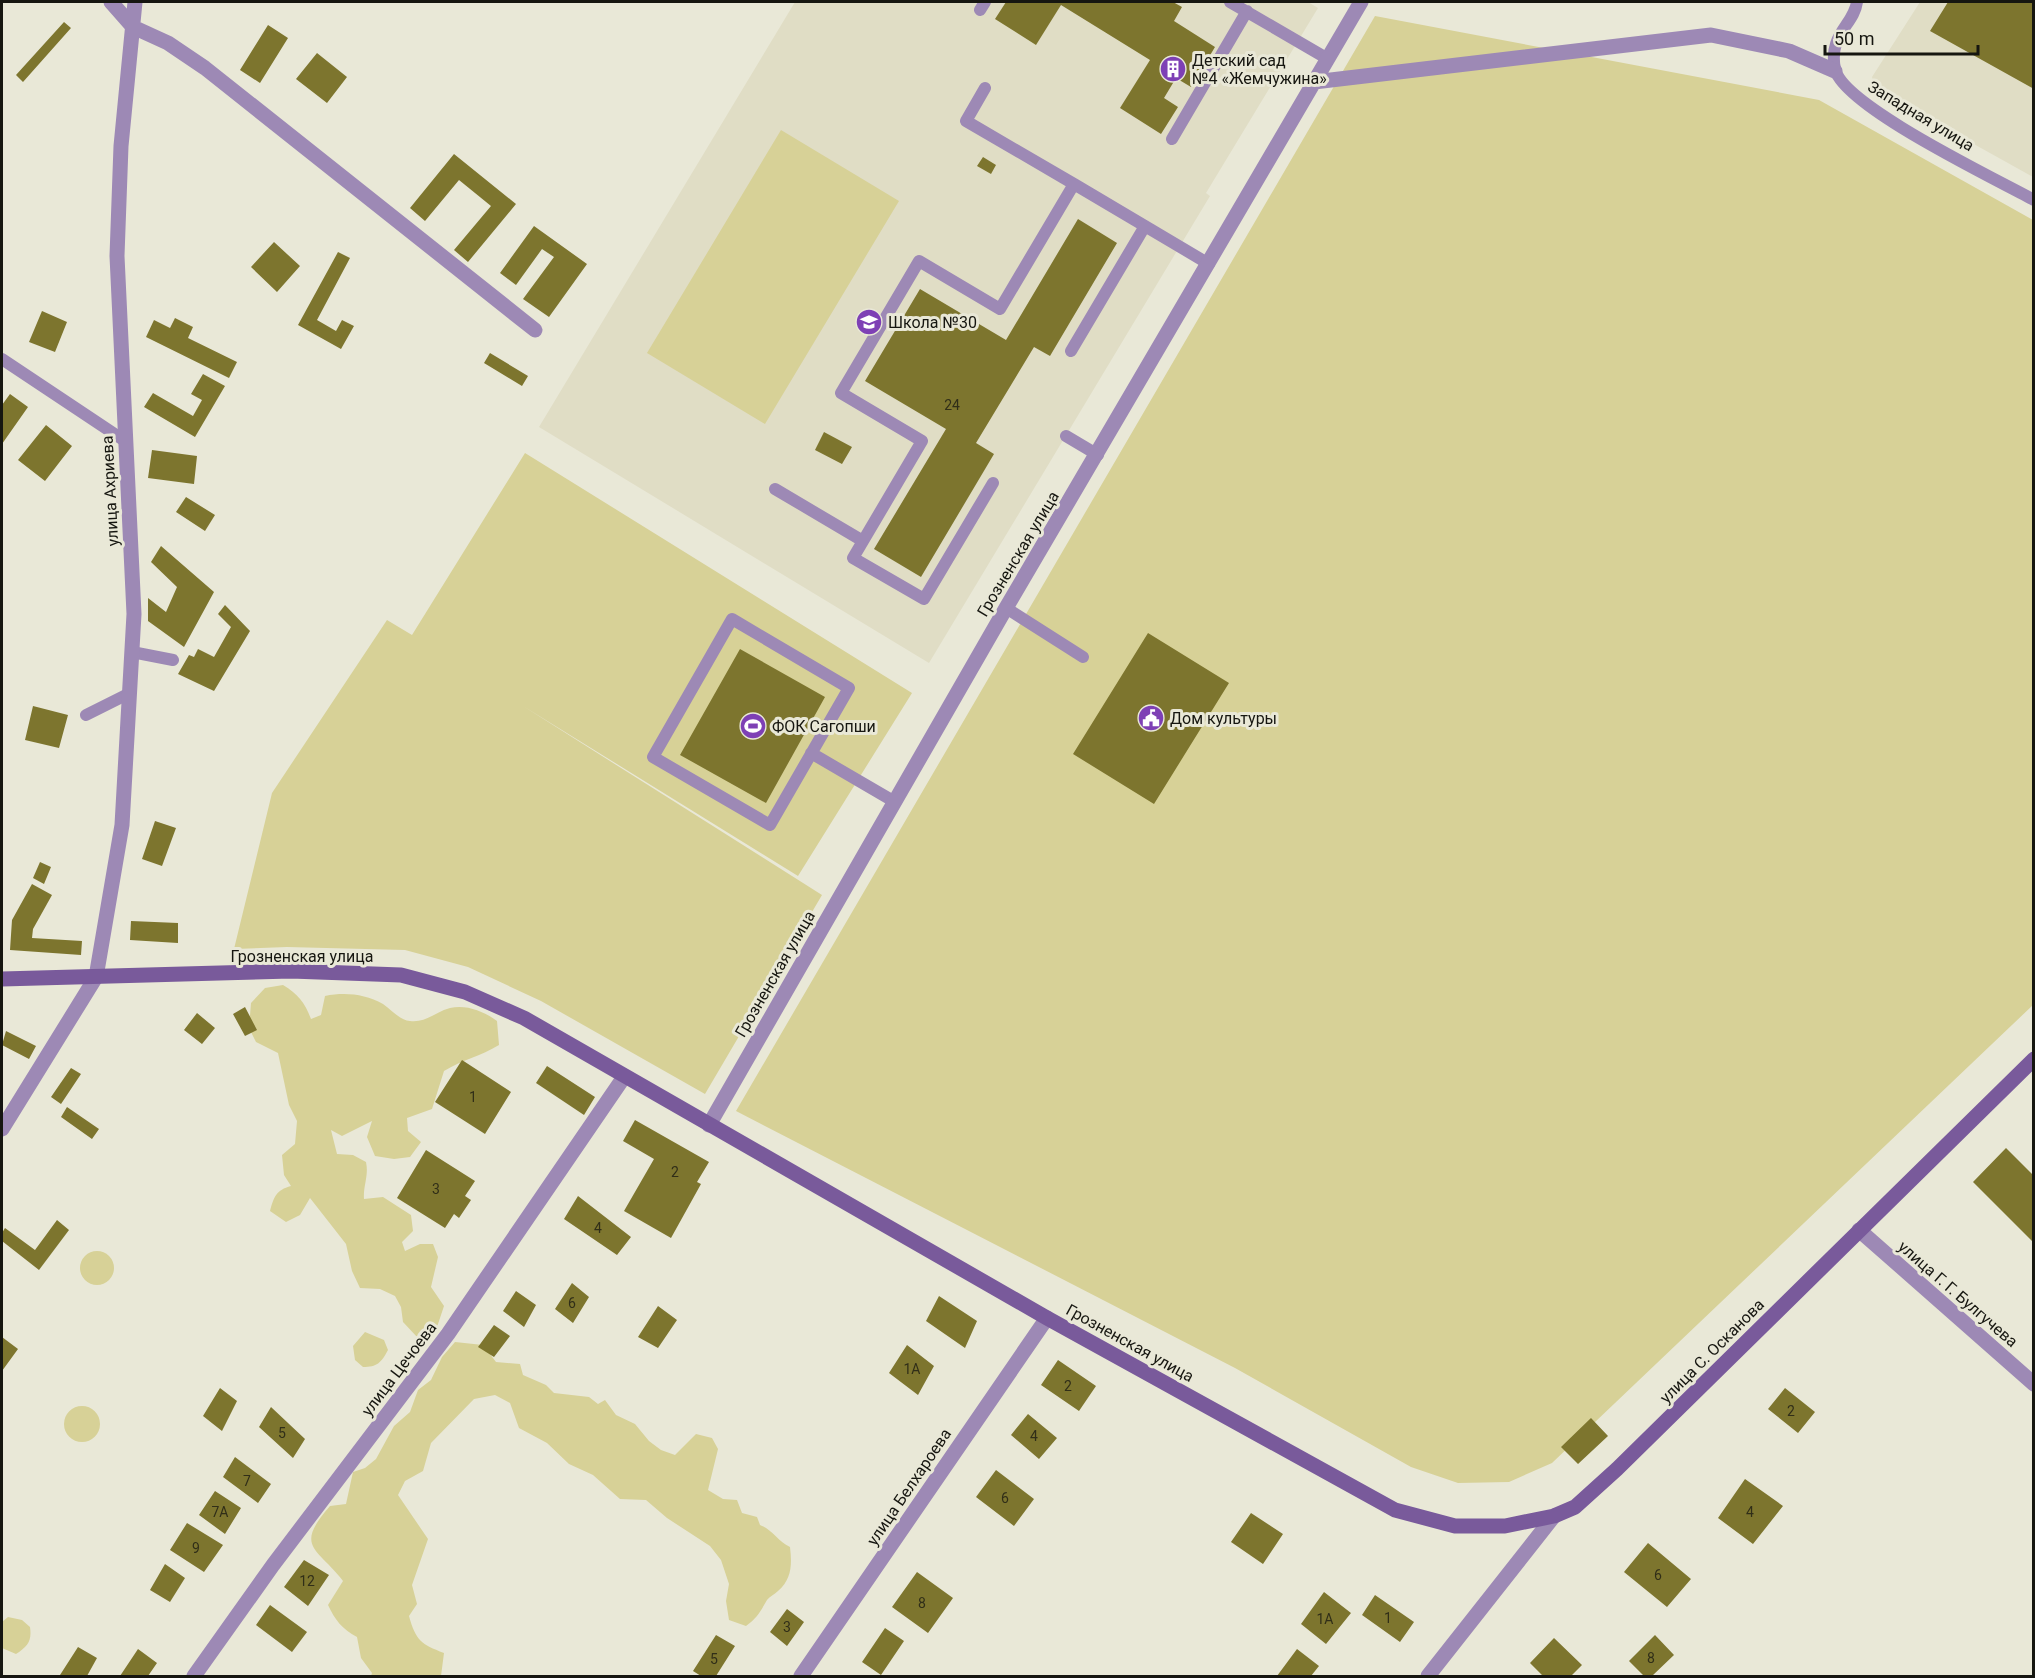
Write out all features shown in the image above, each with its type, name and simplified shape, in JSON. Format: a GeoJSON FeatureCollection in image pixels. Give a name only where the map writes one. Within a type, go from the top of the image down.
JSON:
{"type":"FeatureCollection","features":[{"type":"Feature","properties":{"kind":"street"},"geometry":{"type":"LineString","coordinates":[[111,2],[133,27],[168,43],[205,68],[535,330]]}},
{"type":"Feature","properties":{"kind":"street","name":"улица Ахриева"},"geometry":{"type":"LineString","coordinates":[[96,977],[122,825],[134,614],[117,256],[121,146],[135,2]]}},
{"type":"Feature","properties":{"kind":"street","name":"Грозненская улица"},"geometry":{"type":"LineString","coordinates":[[709,1125],[1006,609],[1361,2]]}},
{"type":"Feature","properties":{"kind":"street"},"geometry":{"type":"LineString","coordinates":[[1314,82],[1711,35],[1790,51],[1835,71]]}},
{"type":"Feature","properties":{"kind":"street","name":"Грозненская улица"},"geometry":{"type":"LineString","coordinates":[[2,979],[291,971],[401,975],[465,992],[524,1018],[1047,1318],[1395,1510],[1455,1526],[1505,1526],[1554,1516]]}},
{"type":"Feature","properties":{"kind":"street"},"geometry":{"type":"LineString","coordinates":[[2,1129],[96,977]]}},
{"type":"Feature","properties":{"kind":"street","name":"улица С. Осканова"},"geometry":{"type":"LineString","coordinates":[[1428,1677],[1554,1516],[1575,1507],[1617,1469],[2034,1059]]}},
{"type":"Feature","properties":{"kind":"street","name":"улица Цечоева"},"geometry":{"type":"LineString","coordinates":[[194,1677],[273,1565],[448,1334],[624,1077]]}},
{"type":"Feature","properties":{"kind":"street","name":"улица Г. Г. Булгучева"},"geometry":{"type":"LineString","coordinates":[[1859,1230],[2034,1384]]}},
{"type":"Feature","properties":{"kind":"street","name":"улица Белхароева"},"geometry":{"type":"LineString","coordinates":[[801,1677],[1047,1318]]}},
{"type":"Feature","properties":{"kind":"lane"},"geometry":{"type":"LineString","coordinates":[[1230,2],[1328,59]]}},
{"type":"Feature","properties":{"kind":"lane"},"geometry":{"type":"LineString","coordinates":[[1835,71],[1836,38],[1858,2]]}},
{"type":"Feature","properties":{"kind":"lane"},"geometry":{"type":"LineString","coordinates":[[1172,139],[1247,11]]}},
{"type":"Feature","properties":{"kind":"lane","name":"Западная улица"},"geometry":{"type":"LineString","coordinates":[[1835,71],[1855,97],[1886,118],[2034,200]]}},
{"type":"Feature","properties":{"kind":"lane"},"geometry":{"type":"LineString","coordinates":[[985,88],[966,121],[1209,264]]}},
{"type":"Feature","properties":{"kind":"lane"},"geometry":{"type":"LineString","coordinates":[[993,483],[924,599],[853,558],[922,441],[841,393],[919,261],[1000,309],[1074,184]]}},
{"type":"Feature","properties":{"kind":"lane"},"geometry":{"type":"LineString","coordinates":[[1071,351],[1145,226]]}},
{"type":"Feature","properties":{"kind":"lane"},"geometry":{"type":"LineString","coordinates":[[2,359],[125,441]]}},
{"type":"Feature","properties":{"kind":"lane"},"geometry":{"type":"LineString","coordinates":[[1066,436],[1098,455]]}},
{"type":"Feature","properties":{"kind":"lane"},"geometry":{"type":"LineString","coordinates":[[775,489],[863,541]]}},
{"type":"Feature","properties":{"kind":"lane"},"geometry":{"type":"LineString","coordinates":[[1006,609],[1083,657]]}},
{"type":"Feature","properties":{"kind":"lane"},"geometry":{"type":"LineString","coordinates":[[732,620],[849,687],[811,753],[770,825],[652,757],[732,620]]}},
{"type":"Feature","properties":{"kind":"lane"},"geometry":{"type":"LineString","coordinates":[[132,652],[173,660]]}},
{"type":"Feature","properties":{"kind":"lane"},"geometry":{"type":"LineString","coordinates":[[86,715],[130,693]]}},
{"type":"Feature","properties":{"kind":"lane"},"geometry":{"type":"LineString","coordinates":[[811,753],[895,802]]}},
{"type":"Feature","properties":{"kind":"shaded area","name":"Школа №30"},"geometry":{"type":"Polygon","coordinates":[[[795,2],[1308,2],[1318,8],[1206,193],[1210,196],[929,663],[539,427],[795,2]]]}},
{"type":"Feature","properties":{"kind":"shaded area"},"geometry":{"type":"Polygon","coordinates":[[[1920,2],[2033,2],[2033,177],[1875,89],[1872,77],[1920,2]]]}},
{"type":"Feature","properties":{"kind":"shaded area"},"geometry":{"type":"Polygon","coordinates":[[[1375,16],[1819,100],[2033,220],[2033,1005],[1552,1463],[1509,1482],[1458,1483],[1411,1467],[1235,1368],[736,1111],[1375,16]]]}},
{"type":"Feature","properties":{"kind":"shaded area"},"geometry":{"type":"Polygon","coordinates":[[[781,130],[899,201],[765,424],[647,353],[781,130]]]}},
{"type":"Feature","properties":{"kind":"shaded area"},"geometry":{"type":"Polygon","coordinates":[[[525,453],[912,693],[798,876],[523,706],[822,895],[705,1094],[541,1001],[468,967],[405,950],[287,947],[234,949],[272,793],[387,620],[412,635],[525,453]]]}},
{"type":"Feature","properties":{"kind":"shaded area"},"geometry":{"type":"Polygon","coordinates":[[[283,985],[300,999],[311,1019],[321,1015],[325,996],[347,994],[362,996],[383,1004],[399,1017],[410,1021],[426,1019],[450,1008],[463,1007],[497,1021],[499,1045],[444,1071],[432,1109],[407,1118],[408,1131],[421,1142],[410,1157],[394,1159],[375,1156],[367,1137],[372,1121],[342,1136],[331,1130],[337,1154],[353,1155],[366,1162],[364,1199],[383,1197],[411,1215],[413,1231],[402,1242],[405,1251],[420,1244],[433,1244],[438,1257],[431,1287],[444,1306],[437,1327],[418,1338],[403,1322],[401,1307],[395,1296],[380,1289],[360,1288],[352,1271],[346,1244],[310,1198],[300,1215],[286,1222],[270,1211],[276,1195],[291,1186],[284,1175],[282,1155],[295,1144],[297,1121],[289,1105],[278,1053],[256,1042],[249,1028],[251,1003],[265,988],[283,985]]]}},
{"type":"Feature","properties":{"kind":"shaded area"},"geometry":{"type":"Polygon","coordinates":[[[97,1251],[109,1256],[114,1268],[109,1280],[97,1285],[85,1280],[80,1268],[85,1256],[97,1251]]]}},
{"type":"Feature","properties":{"kind":"shaded area"},"geometry":{"type":"Polygon","coordinates":[[[365,1332],[384,1340],[388,1350],[378,1363],[363,1367],[355,1360],[353,1346],[365,1332]]]}},
{"type":"Feature","properties":{"kind":"shaded area"},"geometry":{"type":"Polygon","coordinates":[[[455,1342],[483,1345],[496,1362],[520,1364],[523,1375],[546,1385],[554,1393],[589,1397],[598,1404],[605,1400],[616,1415],[635,1424],[649,1441],[661,1450],[675,1455],[696,1434],[712,1438],[718,1449],[708,1490],[723,1499],[737,1500],[742,1513],[757,1517],[760,1525],[790,1547],[790,1571],[783,1586],[768,1599],[758,1615],[746,1626],[729,1620],[726,1601],[729,1584],[721,1560],[710,1546],[667,1518],[646,1500],[620,1499],[593,1475],[569,1464],[547,1443],[519,1428],[510,1403],[495,1395],[474,1399],[431,1443],[423,1471],[405,1481],[398,1495],[428,1539],[412,1585],[417,1604],[409,1616],[417,1636],[425,1644],[444,1653],[441,1676],[371,1676],[372,1673],[361,1658],[357,1637],[340,1624],[328,1605],[343,1581],[313,1547],[311,1539],[313,1531],[330,1506],[346,1504],[353,1472],[365,1468],[376,1459],[394,1426],[410,1412],[418,1390],[431,1380],[442,1357],[455,1342]]]}},
{"type":"Feature","properties":{"kind":"shaded area"},"geometry":{"type":"Polygon","coordinates":[[[82,1406],[95,1411],[100,1424],[95,1437],[82,1442],[69,1437],[64,1424],[69,1411],[82,1406]]]}},
{"type":"Feature","properties":{"kind":"shaded area"},"geometry":{"type":"Polygon","coordinates":[[[8,1617],[22,1620],[30,1627],[28,1643],[16,1654],[2,1648],[2,1622],[8,1617]]]}},
{"type":"Feature","properties":{"kind":"building","name":"Детский сад №4 «Жемчужина»"},"geometry":{"type":"Polygon","coordinates":[[[1006,2],[1173,2],[1182,7],[1174,21],[1215,47],[1191,87],[1176,78],[1164,98],[1178,107],[1161,134],[1120,108],[1150,60],[1061,5],[1036,45],[995,19],[1006,2]]]}},
{"type":"Feature","properties":{"kind":"building"},"geometry":{"type":"Polygon","coordinates":[[[1948,2],[2034,2],[2034,89],[1930,31],[1948,2]]]}},
{"type":"Feature","properties":{"kind":"building"},"geometry":{"type":"Polygon","coordinates":[[[64,22],[71,28],[23,82],[16,75],[64,22]]]}},
{"type":"Feature","properties":{"kind":"building"},"geometry":{"type":"Polygon","coordinates":[[[268,25],[288,38],[260,83],[240,70],[268,25]]]}},
{"type":"Feature","properties":{"kind":"building"},"geometry":{"type":"Polygon","coordinates":[[[317,53],[347,77],[327,103],[296,79],[317,53]]]}},
{"type":"Feature","properties":{"kind":"building"},"geometry":{"type":"Polygon","coordinates":[[[454,154],[516,204],[468,262],[454,250],[491,206],[459,180],[425,221],[410,208],[454,154]]]}},
{"type":"Feature","properties":{"kind":"building"},"geometry":{"type":"Polygon","coordinates":[[[983,157],[996,165],[991,174],[977,166],[983,157]]]}},
{"type":"Feature","properties":{"kind":"building"},"geometry":{"type":"Polygon","coordinates":[[[1078,219],[1117,243],[1050,356],[1034,347],[976,443],[994,454],[921,577],[874,549],[946,429],[865,381],[920,289],[1006,340],[1078,219]]]}},
{"type":"Feature","properties":{"kind":"building"},"geometry":{"type":"Polygon","coordinates":[[[534,226],[587,264],[549,317],[523,299],[554,257],[542,249],[516,285],[500,273],[534,226]]]}},
{"type":"Feature","properties":{"kind":"building"},"geometry":{"type":"Polygon","coordinates":[[[274,242],[300,266],[277,292],[251,267],[274,242]]]}},
{"type":"Feature","properties":{"kind":"building"},"geometry":{"type":"Polygon","coordinates":[[[338,252],[350,258],[317,320],[336,331],[342,320],[354,326],[341,349],[298,325],[338,252]]]}},
{"type":"Feature","properties":{"kind":"building"},"geometry":{"type":"Polygon","coordinates":[[[42,311],[67,322],[55,352],[29,342],[42,311]]]}},
{"type":"Feature","properties":{"kind":"building"},"geometry":{"type":"Polygon","coordinates":[[[175,318],[193,327],[188,338],[237,362],[229,378],[146,337],[154,320],[170,328],[175,318]]]}},
{"type":"Feature","properties":{"kind":"building"},"geometry":{"type":"Polygon","coordinates":[[[490,353],[528,376],[522,386],[484,363],[490,353]]]}},
{"type":"Feature","properties":{"kind":"building"},"geometry":{"type":"Polygon","coordinates":[[[203,374],[225,386],[195,437],[144,407],[153,393],[193,416],[202,400],[191,394],[203,374]]]}},
{"type":"Feature","properties":{"kind":"building"},"geometry":{"type":"Polygon","coordinates":[[[10,394],[28,407],[2,444],[2,405],[10,394]]]}},
{"type":"Feature","properties":{"kind":"building"},"geometry":{"type":"Polygon","coordinates":[[[46,425],[72,446],[45,481],[18,460],[46,425]]]}},
{"type":"Feature","properties":{"kind":"building"},"geometry":{"type":"Polygon","coordinates":[[[824,432],[852,447],[842,464],[815,450],[824,432]]]}},
{"type":"Feature","properties":{"kind":"building"},"geometry":{"type":"Polygon","coordinates":[[[152,450],[197,456],[194,484],[148,478],[152,450]]]}},
{"type":"Feature","properties":{"kind":"building"},"geometry":{"type":"Polygon","coordinates":[[[186,497],[215,515],[205,531],[176,512],[186,497]]]}},
{"type":"Feature","properties":{"kind":"building"},"geometry":{"type":"Polygon","coordinates":[[[161,546],[214,592],[184,647],[148,621],[148,598],[166,612],[177,587],[151,562],[161,546]]]}},
{"type":"Feature","properties":{"kind":"building"},"geometry":{"type":"Polygon","coordinates":[[[225,605],[250,631],[214,691],[178,674],[189,655],[194,657],[198,649],[214,657],[231,627],[218,614],[225,605]]]}},
{"type":"Feature","properties":{"kind":"building","name":"Дом культуры"},"geometry":{"type":"Polygon","coordinates":[[[1148,633],[1229,683],[1154,804],[1073,754],[1148,633]]]}},
{"type":"Feature","properties":{"kind":"building","name":"ФОК Сагопши"},"geometry":{"type":"Polygon","coordinates":[[[740,649],[825,697],[766,803],[680,755],[740,649]]]}},
{"type":"Feature","properties":{"kind":"building"},"geometry":{"type":"Polygon","coordinates":[[[33,706],[68,715],[59,748],[25,740],[33,706]]]}},
{"type":"Feature","properties":{"kind":"building"},"geometry":{"type":"Polygon","coordinates":[[[155,821],[176,828],[162,866],[142,859],[155,821]]]}},
{"type":"Feature","properties":{"kind":"building"},"geometry":{"type":"Polygon","coordinates":[[[40,862],[51,867],[44,884],[33,878],[40,862]]]}},
{"type":"Feature","properties":{"kind":"building"},"geometry":{"type":"Polygon","coordinates":[[[32,884],[52,895],[33,929],[32,938],[82,941],[81,955],[10,950],[12,920],[32,884]]]}},
{"type":"Feature","properties":{"kind":"building"},"geometry":{"type":"Polygon","coordinates":[[[131,921],[178,923],[178,943],[130,940],[131,921]]]}},
{"type":"Feature","properties":{"kind":"building"},"geometry":{"type":"Polygon","coordinates":[[[245,1007],[257,1030],[245,1036],[233,1014],[245,1007]]]}},
{"type":"Feature","properties":{"kind":"building"},"geometry":{"type":"Polygon","coordinates":[[[197,1013],[215,1028],[202,1044],[184,1030],[197,1013]]]}},
{"type":"Feature","properties":{"kind":"building"},"geometry":{"type":"Polygon","coordinates":[[[6,1031],[36,1046],[29,1059],[2,1045],[6,1031]]]}},
{"type":"Feature","properties":{"kind":"building"},"geometry":{"type":"Polygon","coordinates":[[[462,1060],[511,1092],[485,1134],[435,1102],[462,1060]]]}},
{"type":"Feature","properties":{"kind":"building"},"geometry":{"type":"Polygon","coordinates":[[[547,1066],[595,1097],[584,1115],[536,1083],[547,1066]]]}},
{"type":"Feature","properties":{"kind":"building"},"geometry":{"type":"Polygon","coordinates":[[[71,1068],[81,1074],[61,1104],[51,1097],[71,1068]]]}},
{"type":"Feature","properties":{"kind":"building"},"geometry":{"type":"Polygon","coordinates":[[[67,1107],[99,1129],[92,1139],[61,1117],[67,1107]]]}},
{"type":"Feature","properties":{"kind":"building"},"geometry":{"type":"Polygon","coordinates":[[[635,1120],[709,1162],[697,1182],[701,1184],[671,1238],[624,1211],[654,1159],[623,1141],[635,1120]]]}},
{"type":"Feature","properties":{"kind":"building"},"geometry":{"type":"Polygon","coordinates":[[[2006,1148],[2034,1176],[2034,1243],[1973,1182],[2006,1148]]]}},
{"type":"Feature","properties":{"kind":"building"},"geometry":{"type":"Polygon","coordinates":[[[426,1150],[475,1181],[465,1196],[471,1200],[459,1218],[454,1214],[445,1228],[397,1198],[426,1150]]]}},
{"type":"Feature","properties":{"kind":"building"},"geometry":{"type":"Polygon","coordinates":[[[578,1196],[631,1237],[617,1255],[564,1219],[578,1196]]]}},
{"type":"Feature","properties":{"kind":"building"},"geometry":{"type":"Polygon","coordinates":[[[57,1220],[69,1230],[39,1270],[2,1241],[5,1228],[35,1250],[57,1220]]]}},
{"type":"Feature","properties":{"kind":"building"},"geometry":{"type":"Polygon","coordinates":[[[572,1283],[589,1297],[573,1323],[555,1309],[572,1283]]]}},
{"type":"Feature","properties":{"kind":"building"},"geometry":{"type":"Polygon","coordinates":[[[516,1291],[536,1305],[524,1327],[503,1311],[516,1291]]]}},
{"type":"Feature","properties":{"kind":"building"},"geometry":{"type":"Polygon","coordinates":[[[939,1296],[977,1321],[965,1348],[926,1321],[939,1296]]]}},
{"type":"Feature","properties":{"kind":"building"},"geometry":{"type":"Polygon","coordinates":[[[658,1306],[677,1320],[658,1348],[638,1337],[658,1306]]]}},
{"type":"Feature","properties":{"kind":"building"},"geometry":{"type":"Polygon","coordinates":[[[494,1325],[510,1336],[494,1357],[478,1347],[494,1325]]]}},
{"type":"Feature","properties":{"kind":"building"},"geometry":{"type":"Polygon","coordinates":[[[2,1337],[18,1349],[2,1371],[2,1337]]]}},
{"type":"Feature","properties":{"kind":"building"},"geometry":{"type":"Polygon","coordinates":[[[907,1345],[934,1366],[918,1395],[889,1373],[907,1345]]]}},
{"type":"Feature","properties":{"kind":"building"},"geometry":{"type":"Polygon","coordinates":[[[1058,1360],[1096,1386],[1079,1411],[1041,1385],[1058,1360]]]}},
{"type":"Feature","properties":{"kind":"building"},"geometry":{"type":"Polygon","coordinates":[[[220,1388],[237,1401],[222,1431],[203,1416],[220,1388]]]}},
{"type":"Feature","properties":{"kind":"building"},"geometry":{"type":"Polygon","coordinates":[[[1785,1388],[1815,1412],[1798,1433],[1768,1409],[1785,1388]]]}},
{"type":"Feature","properties":{"kind":"building"},"geometry":{"type":"Polygon","coordinates":[[[271,1407],[305,1439],[293,1458],[259,1427],[271,1407]]]}},
{"type":"Feature","properties":{"kind":"building"},"geometry":{"type":"Polygon","coordinates":[[[1028,1414],[1057,1438],[1039,1459],[1011,1435],[1028,1414]]]}},
{"type":"Feature","properties":{"kind":"building"},"geometry":{"type":"Polygon","coordinates":[[[1591,1418],[1608,1436],[1578,1464],[1561,1447],[1591,1418]]]}},
{"type":"Feature","properties":{"kind":"building"},"geometry":{"type":"Polygon","coordinates":[[[235,1457],[271,1484],[258,1503],[223,1477],[235,1457]]]}},
{"type":"Feature","properties":{"kind":"building"},"geometry":{"type":"Polygon","coordinates":[[[996,1470],[1034,1499],[1014,1526],[976,1497],[996,1470]]]}},
{"type":"Feature","properties":{"kind":"building"},"geometry":{"type":"Polygon","coordinates":[[[1745,1479],[1783,1506],[1753,1544],[1718,1518],[1745,1479]]]}},
{"type":"Feature","properties":{"kind":"building"},"geometry":{"type":"Polygon","coordinates":[[[215,1491],[241,1508],[225,1534],[199,1515],[215,1491]]]}},
{"type":"Feature","properties":{"kind":"building"},"geometry":{"type":"Polygon","coordinates":[[[1251,1513],[1283,1534],[1263,1564],[1231,1542],[1251,1513]]]}},
{"type":"Feature","properties":{"kind":"building"},"geometry":{"type":"Polygon","coordinates":[[[187,1523],[223,1545],[204,1572],[170,1550],[187,1523]]]}},
{"type":"Feature","properties":{"kind":"building"},"geometry":{"type":"Polygon","coordinates":[[[1648,1543],[1691,1579],[1667,1607],[1624,1572],[1648,1543]]]}},
{"type":"Feature","properties":{"kind":"building"},"geometry":{"type":"Polygon","coordinates":[[[304,1560],[329,1575],[308,1606],[284,1587],[304,1560]]]}},
{"type":"Feature","properties":{"kind":"building"},"geometry":{"type":"Polygon","coordinates":[[[165,1564],[185,1578],[170,1602],[150,1590],[165,1564]]]}},
{"type":"Feature","properties":{"kind":"building"},"geometry":{"type":"Polygon","coordinates":[[[917,1572],[953,1598],[928,1633],[892,1607],[917,1572]]]}},
{"type":"Feature","properties":{"kind":"building"},"geometry":{"type":"Polygon","coordinates":[[[1324,1592],[1351,1613],[1326,1644],[1301,1624],[1324,1592]]]}},
{"type":"Feature","properties":{"kind":"building"},"geometry":{"type":"Polygon","coordinates":[[[1375,1595],[1414,1622],[1400,1642],[1362,1615],[1375,1595]]]}},
{"type":"Feature","properties":{"kind":"building"},"geometry":{"type":"Polygon","coordinates":[[[270,1605],[307,1632],[292,1652],[256,1625],[270,1605]]]}},
{"type":"Feature","properties":{"kind":"building"},"geometry":{"type":"Polygon","coordinates":[[[787,1609],[804,1622],[787,1646],[770,1632],[787,1609]]]}},
{"type":"Feature","properties":{"kind":"building"},"geometry":{"type":"Polygon","coordinates":[[[885,1628],[904,1641],[881,1675],[862,1662],[885,1628]]]}},
{"type":"Feature","properties":{"kind":"building"},"geometry":{"type":"Polygon","coordinates":[[[716,1635],[735,1646],[716,1676],[701,1676],[693,1671],[716,1635]]]}},
{"type":"Feature","properties":{"kind":"building"},"geometry":{"type":"Polygon","coordinates":[[[1655,1635],[1674,1655],[1652,1676],[1644,1676],[1629,1661],[1655,1635]]]}},
{"type":"Feature","properties":{"kind":"building"},"geometry":{"type":"Polygon","coordinates":[[[1554,1638],[1582,1665],[1571,1676],[1543,1676],[1530,1663],[1554,1638]]]}},
{"type":"Feature","properties":{"kind":"building"},"geometry":{"type":"Polygon","coordinates":[[[78,1647],[97,1658],[87,1676],[60,1675],[78,1647]]]}},
{"type":"Feature","properties":{"kind":"building"},"geometry":{"type":"Polygon","coordinates":[[[138,1649],[157,1663],[148,1676],[120,1676],[138,1649]]]}},
{"type":"Feature","properties":{"kind":"building"},"geometry":{"type":"Polygon","coordinates":[[[1297,1649],[1319,1666],[1311,1676],[1277,1676],[1297,1649]]]}},
{"type":"Feature","properties":{"kind":"place","name":"Детский сад №4 «Жемчужина»"},"geometry":{"type":"Point","coordinates":[1173,69]}},
{"type":"Feature","properties":{"kind":"place","name":"Школа №30"},"geometry":{"type":"Point","coordinates":[869,322]}},
{"type":"Feature","properties":{"kind":"place","name":"Дом культуры"},"geometry":{"type":"Point","coordinates":[1151,718]}},
{"type":"Feature","properties":{"kind":"place","name":"ФОК Сагопши"},"geometry":{"type":"Point","coordinates":[753,726]}}]}
